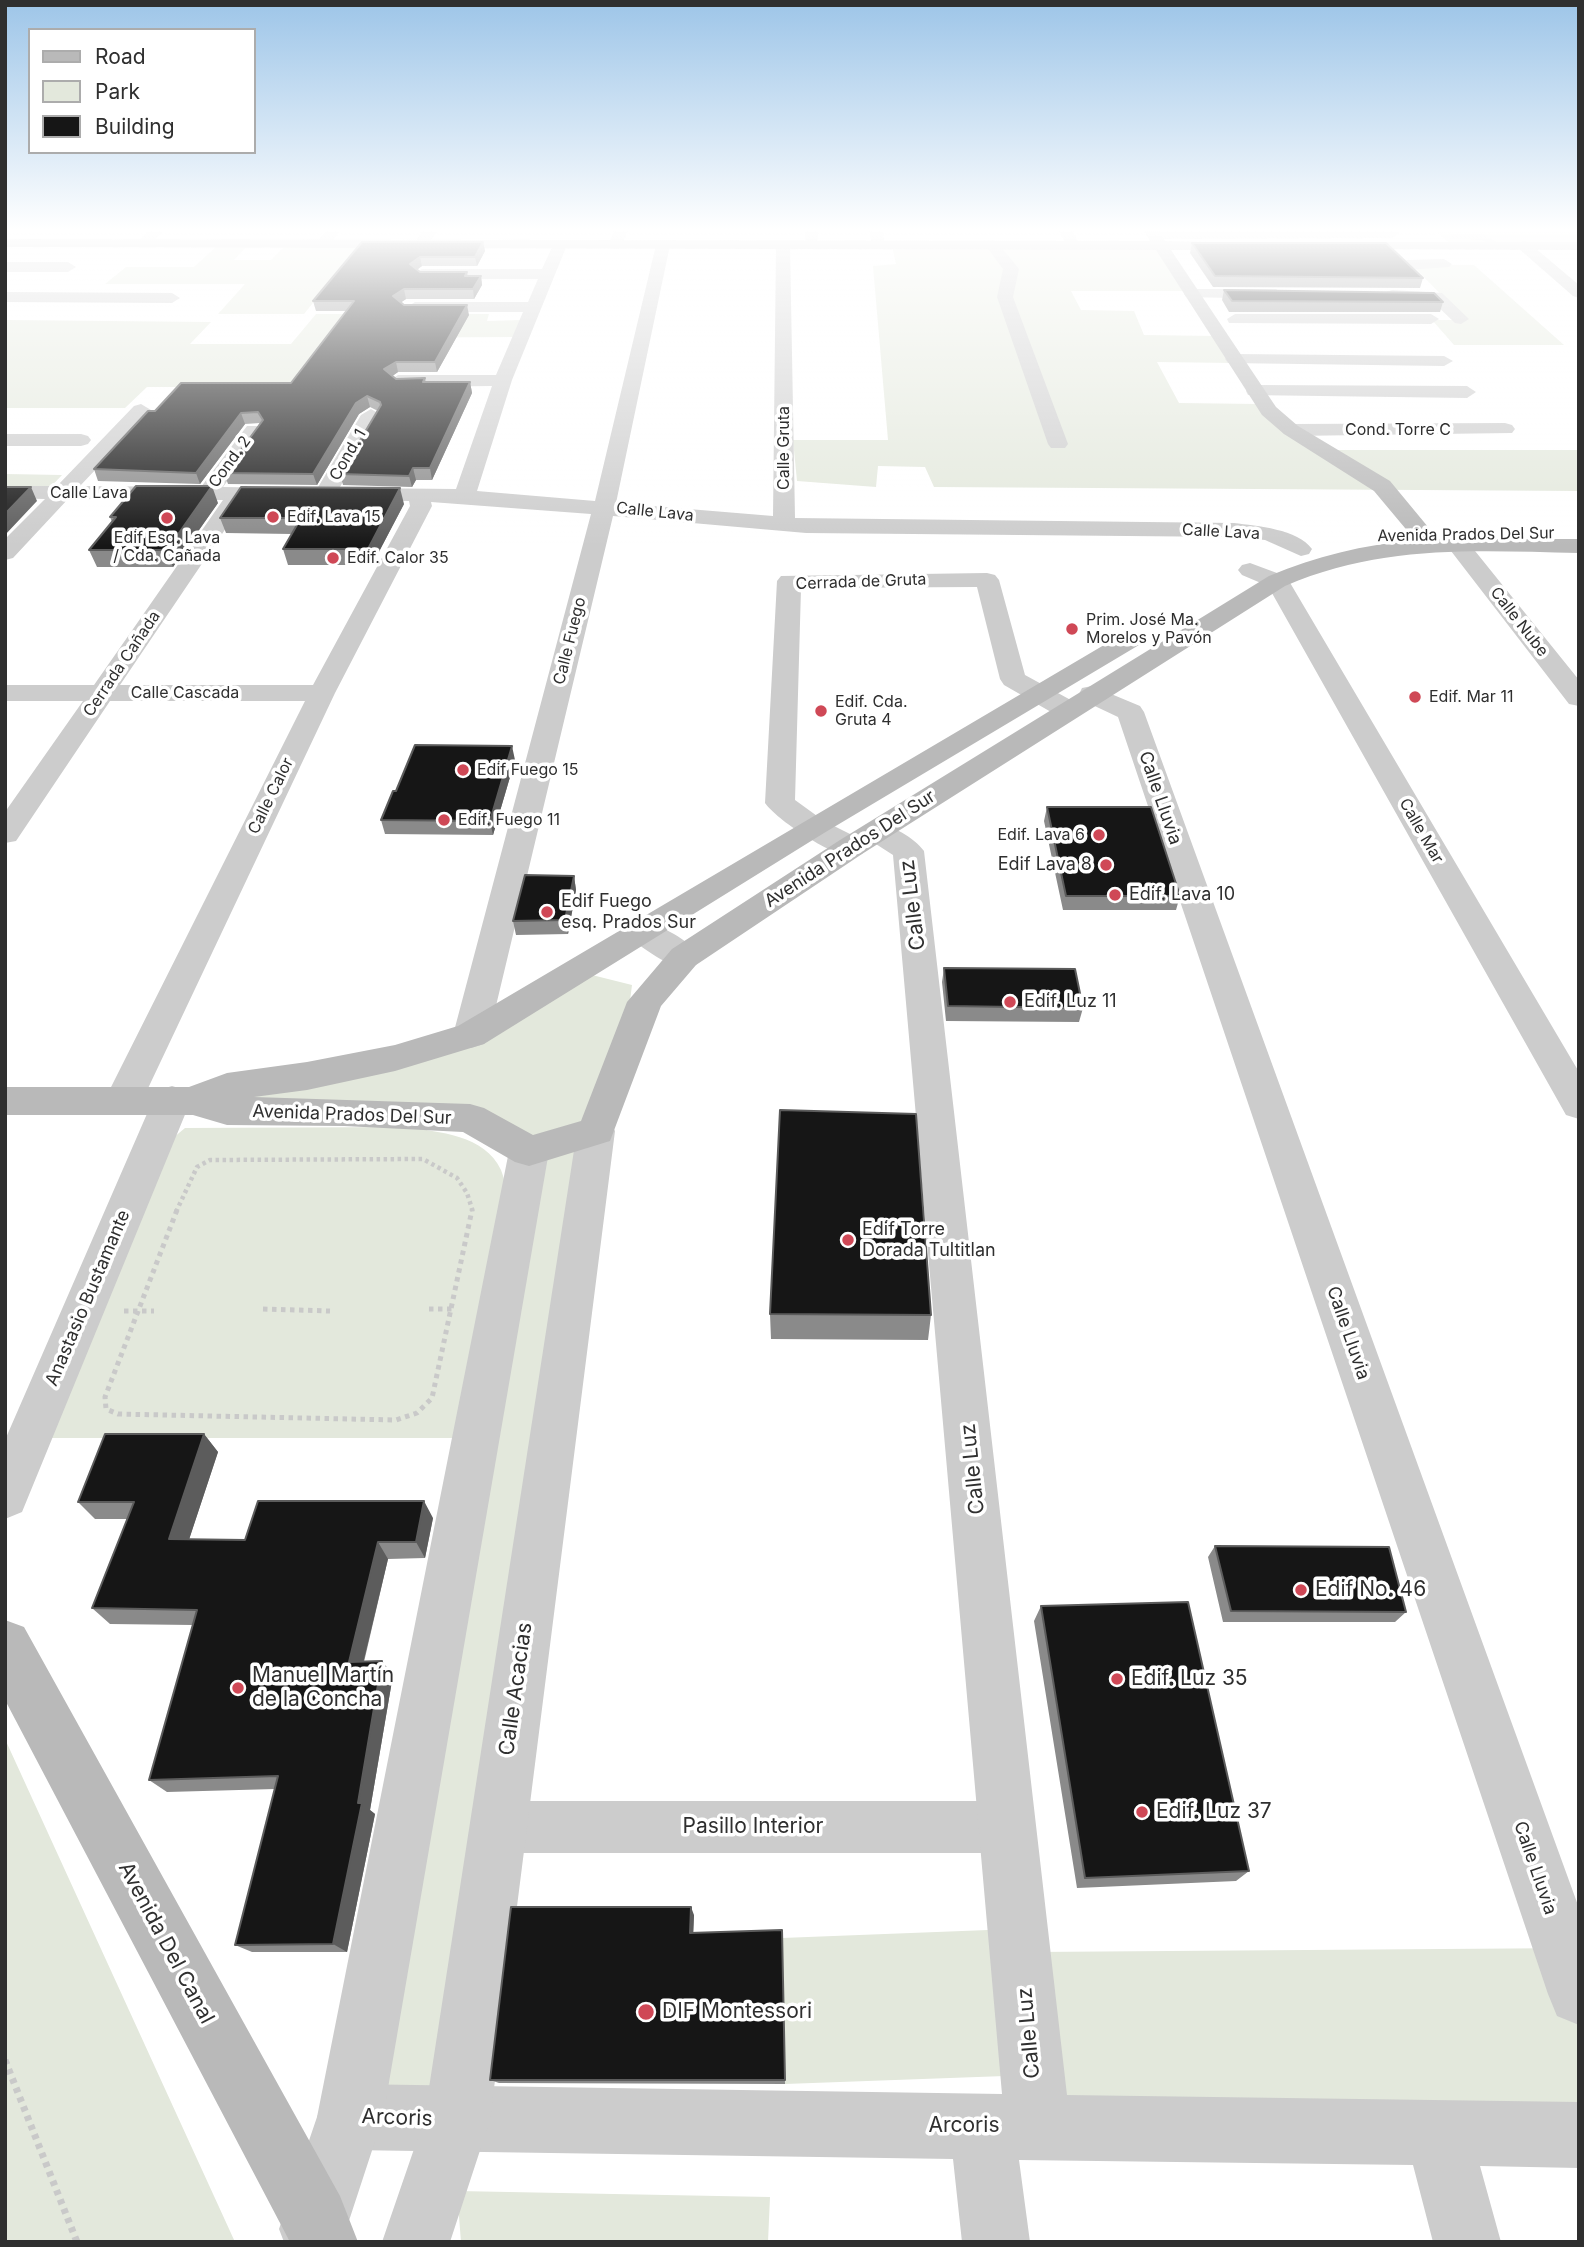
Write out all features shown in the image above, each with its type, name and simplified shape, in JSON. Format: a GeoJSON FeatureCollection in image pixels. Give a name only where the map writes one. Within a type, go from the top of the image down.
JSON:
{"type":"FeatureCollection","features":[{"type":"Feature","properties":{"kind":"main road"},"geometry":{"type":"LineString","coordinates":[[1220,336],[1269,411],[1291,430],[1382,486],[1427,539]]}},
{"type":"Feature","properties":{"kind":"main road","name":"Avenida Prados Del Sur"},"geometry":{"type":"LineString","coordinates":[[596,1131],[645,1002],[684,957],[1080,702],[1301,549],[1381,535],[1427,539],[1579,533]]}},
{"type":"Feature","properties":{"kind":"main road","name":"Avenida Prados Del Sur"},"geometry":{"type":"LineString","coordinates":[[182,1100],[227,1087],[307,1076],[394,1058],[471,1035],[813,827],[1039,694],[1263,576],[1427,539],[1459,546],[1579,546]]}},
{"type":"Feature","properties":{"kind":"main road","name":"Avenida Prados Del Sur"},"geometry":{"type":"LineString","coordinates":[[5,1101],[182,1100],[227,1111],[344,1112],[470,1118],[529,1151]]}},
{"type":"Feature","properties":{"kind":"main road"},"geometry":{"type":"LineString","coordinates":[[529,1151],[596,1131]]}},
{"type":"Feature","properties":{"kind":"main road","name":"Avenida Del Canal"},"geometry":{"type":"LineString","coordinates":[[5,1646],[316,2235]]}},
{"type":"Feature","properties":{"kind":"street"},"geometry":{"type":"LineString","coordinates":[[464,496],[521,336]]}},
{"type":"Feature","properties":{"kind":"street","name":"Calle Fuego"},"geometry":{"type":"LineString","coordinates":[[471,1035],[604,507],[643,336]]}},
{"type":"Feature","properties":{"kind":"street","name":"Calle Gruta"},"geometry":{"type":"LineString","coordinates":[[783,336],[784,524]]}},
{"type":"Feature","properties":{"kind":"street"},"geometry":{"type":"LineString","coordinates":[[1019,336],[1058,444]]}},
{"type":"Feature","properties":{"kind":"street"},"geometry":{"type":"LineString","coordinates":[[1234,359],[1444,361]]}},
{"type":"Feature","properties":{"kind":"street"},"geometry":{"type":"LineString","coordinates":[[398,381],[503,380]]}},
{"type":"Feature","properties":{"kind":"street"},"geometry":{"type":"LineString","coordinates":[[1255,391],[1467,392]]}},
{"type":"Feature","properties":{"kind":"street"},"geometry":{"type":"LineString","coordinates":[[5,553],[141,410]]}},
{"type":"Feature","properties":{"kind":"street","name":"Cond. 1"},"geometry":{"type":"LineString","coordinates":[[325,494],[371,415]]}},
{"type":"Feature","properties":{"kind":"street","name":"Cond. Torre C"},"geometry":{"type":"LineString","coordinates":[[1291,430],[1505,429]]}},
{"type":"Feature","properties":{"kind":"street","name":"Cond. 2"},"geometry":{"type":"LineString","coordinates":[[207,494],[254,430]]}},
{"type":"Feature","properties":{"kind":"street"},"geometry":{"type":"LineString","coordinates":[[5,440],[81,440]]}},
{"type":"Feature","properties":{"kind":"street","name":"Calle Lava"},"geometry":{"type":"LineString","coordinates":[[5,492],[464,496],[784,524],[1234,530],[1270,534],[1301,549]]}},
{"type":"Feature","properties":{"kind":"street","name":"Cerrada Cañada"},"geometry":{"type":"LineString","coordinates":[[5,834],[238,494]]}},
{"type":"Feature","properties":{"kind":"street","name":"Calle Calor"},"geometry":{"type":"LineString","coordinates":[[123,1101],[322,693],[421,506],[418,495]]}},
{"type":"Feature","properties":{"kind":"street","name":"Calle Nube"},"geometry":{"type":"LineString","coordinates":[[1459,546],[1579,698]]}},
{"type":"Feature","properties":{"kind":"street","name":"Calle Mar"},"geometry":{"type":"LineString","coordinates":[[1263,576],[1579,1105]]}},
{"type":"Feature","properties":{"kind":"street","name":"Cerrada de Gruta"},"geometry":{"type":"LineString","coordinates":[[864,839],[813,827],[780,803],[789,581],[987,580],[1013,679],[1039,694],[1080,702]]}},
{"type":"Feature","properties":{"kind":"street","name":"Calle Cascada"},"geometry":{"type":"LineString","coordinates":[[5,693],[322,693]]}},
{"type":"Feature","properties":{"kind":"street","name":"Calle Lluvia"},"geometry":{"type":"LineString","coordinates":[[1080,702],[1130,712],[1579,1994]]}},
{"type":"Feature","properties":{"kind":"street","name":"Calle Luz"},"geometry":{"type":"LineString","coordinates":[[864,839],[908,851],[1010,1827],[1010,2126],[996,2242]]}},
{"type":"Feature","properties":{"kind":"street"},"geometry":{"type":"LineString","coordinates":[[641,931],[684,957]]}},
{"type":"Feature","properties":{"kind":"street","name":"Anastasio Bustamante"},"geometry":{"type":"LineString","coordinates":[[5,1496],[182,1100]]}},
{"type":"Feature","properties":{"kind":"street","name":"Calle Acacias"},"geometry":{"type":"LineString","coordinates":[[416,2242],[457,2120],[596,1131]]}},
{"type":"Feature","properties":{"kind":"street"},"geometry":{"type":"LineString","coordinates":[[316,2235],[350,2117],[529,1151]]}},
{"type":"Feature","properties":{"kind":"street","name":"Pasillo Interior"},"geometry":{"type":"LineString","coordinates":[[497,1827],[1010,1827]]}},
{"type":"Feature","properties":{"kind":"street","name":"Arcoris"},"geometry":{"type":"LineString","coordinates":[[350,2117],[1579,2135]]}},
{"type":"Feature","properties":{"kind":"street"},"geometry":{"type":"LineString","coordinates":[[1437,2133],[1466,2242]]}},
{"type":"Feature","properties":{"kind":"path"},"geometry":{"type":"LineString","coordinates":[[423,1159],[443,1167],[459,1180],[470,1194],[473,1213],[432,1398],[423,1410],[410,1418],[396,1420],[117,1414],[106,1409],[104,1398],[110,1380],[187,1185],[197,1167],[210,1160],[423,1159]]}},
{"type":"Feature","properties":{"kind":"path"},"geometry":{"type":"LineString","coordinates":[[263,1309],[330,1311]]}},
{"type":"Feature","properties":{"kind":"path"},"geometry":{"type":"LineString","coordinates":[[429,1309],[463,1309]]}},
{"type":"Feature","properties":{"kind":"path"},"geometry":{"type":"LineString","coordinates":[[112,1311],[154,1311]]}},
{"type":"Feature","properties":{"kind":"path"},"geometry":{"type":"LineString","coordinates":[[5,2060],[77,2242]]}},
{"type":"Feature","properties":{"kind":"green space"},"geometry":{"type":"Polygon","coordinates":[[[5,336],[198,336],[190,344],[291,344],[298,336],[515,336],[329,338],[293,387],[147,387],[125,408],[5,408],[5,336]]]}},
{"type":"Feature","properties":{"kind":"green space"},"geometry":{"type":"Polygon","coordinates":[[[879,336],[1216,336],[1232,363],[1157,362],[1179,403],[1259,404],[1323,450],[1579,450],[1579,491],[934,487],[925,467],[878,466],[876,487],[797,481],[793,440],[888,440],[879,336]]]}},
{"type":"Feature","properties":{"kind":"green space"},"geometry":{"type":"Polygon","coordinates":[[[1446,336],[1554,336],[1564,345],[1454,345],[1446,336]]]}},
{"type":"Feature","properties":{"kind":"green space"},"geometry":{"type":"Polygon","coordinates":[[[5,474],[62,475],[45,493],[5,493],[5,474]]]}},
{"type":"Feature","properties":{"kind":"green space"},"geometry":{"type":"Polygon","coordinates":[[[580,972],[632,985],[623,1055],[592,1130],[528,1146],[473,1115],[230,1109],[229,1088],[397,1062],[580,972]]]}},
{"type":"Feature","properties":{"kind":"green space"},"geometry":{"type":"Polygon","coordinates":[[[405,1127],[460,1137],[484,1149],[494,1158],[501,1170],[507,1192],[458,1438],[43,1438],[173,1138],[185,1128],[405,1127]]]}},
{"type":"Feature","properties":{"kind":"green space"},"geometry":{"type":"Polygon","coordinates":[[[590,1138],[453,2109],[361,2102],[533,1156],[590,1138]]]}},
{"type":"Feature","properties":{"kind":"green space"},"geometry":{"type":"Polygon","coordinates":[[[5,1739],[235,2242],[5,2242],[5,1739]]]}},
{"type":"Feature","properties":{"kind":"green space"},"geometry":{"type":"Polygon","coordinates":[[[988,1930],[1005,2076],[785,2084],[782,1938],[988,1930]]]}},
{"type":"Feature","properties":{"kind":"green space"},"geometry":{"type":"Polygon","coordinates":[[[1579,1948],[1579,2108],[1055,2097],[1034,1952],[1579,1948]]]}},
{"type":"Feature","properties":{"kind":"green space"},"geometry":{"type":"Polygon","coordinates":[[[457,2191],[770,2197],[768,2242],[461,2242],[457,2191]]]}},
{"type":"Feature","properties":{"kind":"building"},"geometry":{"type":"Polygon","coordinates":[[[327,336],[450,336],[435,362],[396,362],[384,369],[396,379],[425,378],[423,382],[470,382],[430,468],[413,468],[409,476],[340,474],[381,405],[367,396],[356,403],[313,474],[224,473],[263,420],[258,412],[241,413],[196,473],[94,469],[148,411],[155,411],[181,383],[291,383],[327,336]]]}},
{"type":"Feature","properties":{"kind":"building"},"geometry":{"type":"Polygon","coordinates":[[[136,486],[212,486],[167,550],[89,550],[116,517],[110,517],[136,486]]]}},
{"type":"Feature","properties":{"kind":"building"},"geometry":{"type":"Polygon","coordinates":[[[5,487],[31,487],[5,514],[5,487]]]}},
{"type":"Feature","properties":{"kind":"building"},"geometry":{"type":"Polygon","coordinates":[[[241,487],[400,488],[368,549],[283,549],[301,518],[220,518],[241,487]]]}},
{"type":"Feature","properties":{"kind":"building"},"geometry":{"type":"Polygon","coordinates":[[[415,745],[512,746],[490,821],[381,820],[415,745]]]}},
{"type":"Feature","properties":{"kind":"building"},"geometry":{"type":"Polygon","coordinates":[[[1047,807],[1151,807],[1180,896],[1066,896],[1047,807]]]}},
{"type":"Feature","properties":{"kind":"building"},"geometry":{"type":"Polygon","coordinates":[[[525,875],[574,876],[565,920],[513,921],[525,875]]]}},
{"type":"Feature","properties":{"kind":"building","name":"Edif. Luz 11"},"geometry":{"type":"Polygon","coordinates":[[[944,968],[1075,969],[1083,1008],[948,1006],[944,968]]]}},
{"type":"Feature","properties":{"kind":"building","name":"Edif Torre Dorada Tultitlan"},"geometry":{"type":"Polygon","coordinates":[[[780,1110],[916,1114],[931,1315],[770,1314],[780,1110]]]}},
{"type":"Feature","properties":{"kind":"building"},"geometry":{"type":"Polygon","coordinates":[[[105,1434],[204,1434],[169,1539],[245,1540],[258,1501],[424,1501],[416,1542],[378,1542],[349,1662],[382,1661],[358,1803],[362,1803],[333,1944],[235,1945],[278,1776],[149,1780],[197,1610],[92,1608],[134,1502],[78,1502],[105,1434]]]}},
{"type":"Feature","properties":{"kind":"building","name":"Edif No. 46"},"geometry":{"type":"Polygon","coordinates":[[[1215,1546],[1389,1547],[1406,1612],[1231,1611],[1215,1546]]]}},
{"type":"Feature","properties":{"kind":"building"},"geometry":{"type":"Polygon","coordinates":[[[1188,1602],[1249,1871],[1085,1878],[1041,1606],[1188,1602]]]}},
{"type":"Feature","properties":{"kind":"building","name":"DIF Montessori"},"geometry":{"type":"Polygon","coordinates":[[[511,1907],[691,1907],[690,1933],[782,1930],[785,2080],[490,2080],[511,1907]]]}},
{"type":"Feature","properties":{"kind":"place","name":"Edif. Lava 15"},"geometry":{"type":"Point","coordinates":[273,517]}},
{"type":"Feature","properties":{"kind":"place","name":"Edif Esq. Lava / Cda. Cañada"},"geometry":{"type":"Point","coordinates":[167,518]}},
{"type":"Feature","properties":{"kind":"place","name":"Edif. Calor 35"},"geometry":{"type":"Point","coordinates":[333,558]}},
{"type":"Feature","properties":{"kind":"place","name":"Prim. José Ma. Morelos y Pavón"},"geometry":{"type":"Point","coordinates":[1072,629]}},
{"type":"Feature","properties":{"kind":"place","name":"Edif. Mar 11"},"geometry":{"type":"Point","coordinates":[1415,697]}},
{"type":"Feature","properties":{"kind":"place","name":"Edif. Cda. Gruta 4"},"geometry":{"type":"Point","coordinates":[821,711]}},
{"type":"Feature","properties":{"kind":"place","name":"Edif Fuego 15"},"geometry":{"type":"Point","coordinates":[463,770]}},
{"type":"Feature","properties":{"kind":"place","name":"Edif. Fuego 11"},"geometry":{"type":"Point","coordinates":[444,820]}},
{"type":"Feature","properties":{"kind":"place","name":"Edif. Lava 6"},"geometry":{"type":"Point","coordinates":[1099,835]}},
{"type":"Feature","properties":{"kind":"place","name":"Edif Lava 8"},"geometry":{"type":"Point","coordinates":[1106,865]}},
{"type":"Feature","properties":{"kind":"place","name":"Edif. Lava 10"},"geometry":{"type":"Point","coordinates":[1115,895]}},
{"type":"Feature","properties":{"kind":"place","name":"Edif Fuego esq. Prados Sur"},"geometry":{"type":"Point","coordinates":[547,912]}},
{"type":"Feature","properties":{"kind":"place","name":"Edif. Luz 11"},"geometry":{"type":"Point","coordinates":[1010,1002]}},
{"type":"Feature","properties":{"kind":"place","name":"Edif Torre Dorada Tultitlan"},"geometry":{"type":"Point","coordinates":[848,1240]}},
{"type":"Feature","properties":{"kind":"place","name":"Edif No. 46"},"geometry":{"type":"Point","coordinates":[1301,1590]}},
{"type":"Feature","properties":{"kind":"place","name":"Edif. Luz 35"},"geometry":{"type":"Point","coordinates":[1117,1679]}},
{"type":"Feature","properties":{"kind":"place","name":"Manuel Martín de la Concha"},"geometry":{"type":"Point","coordinates":[238,1688]}},
{"type":"Feature","properties":{"kind":"place","name":"Edif. Luz 37"},"geometry":{"type":"Point","coordinates":[1142,1812]}},
{"type":"Feature","properties":{"kind":"place","name":"DIF Montessori"},"geometry":{"type":"Point","coordinates":[646,2012]}}]}
